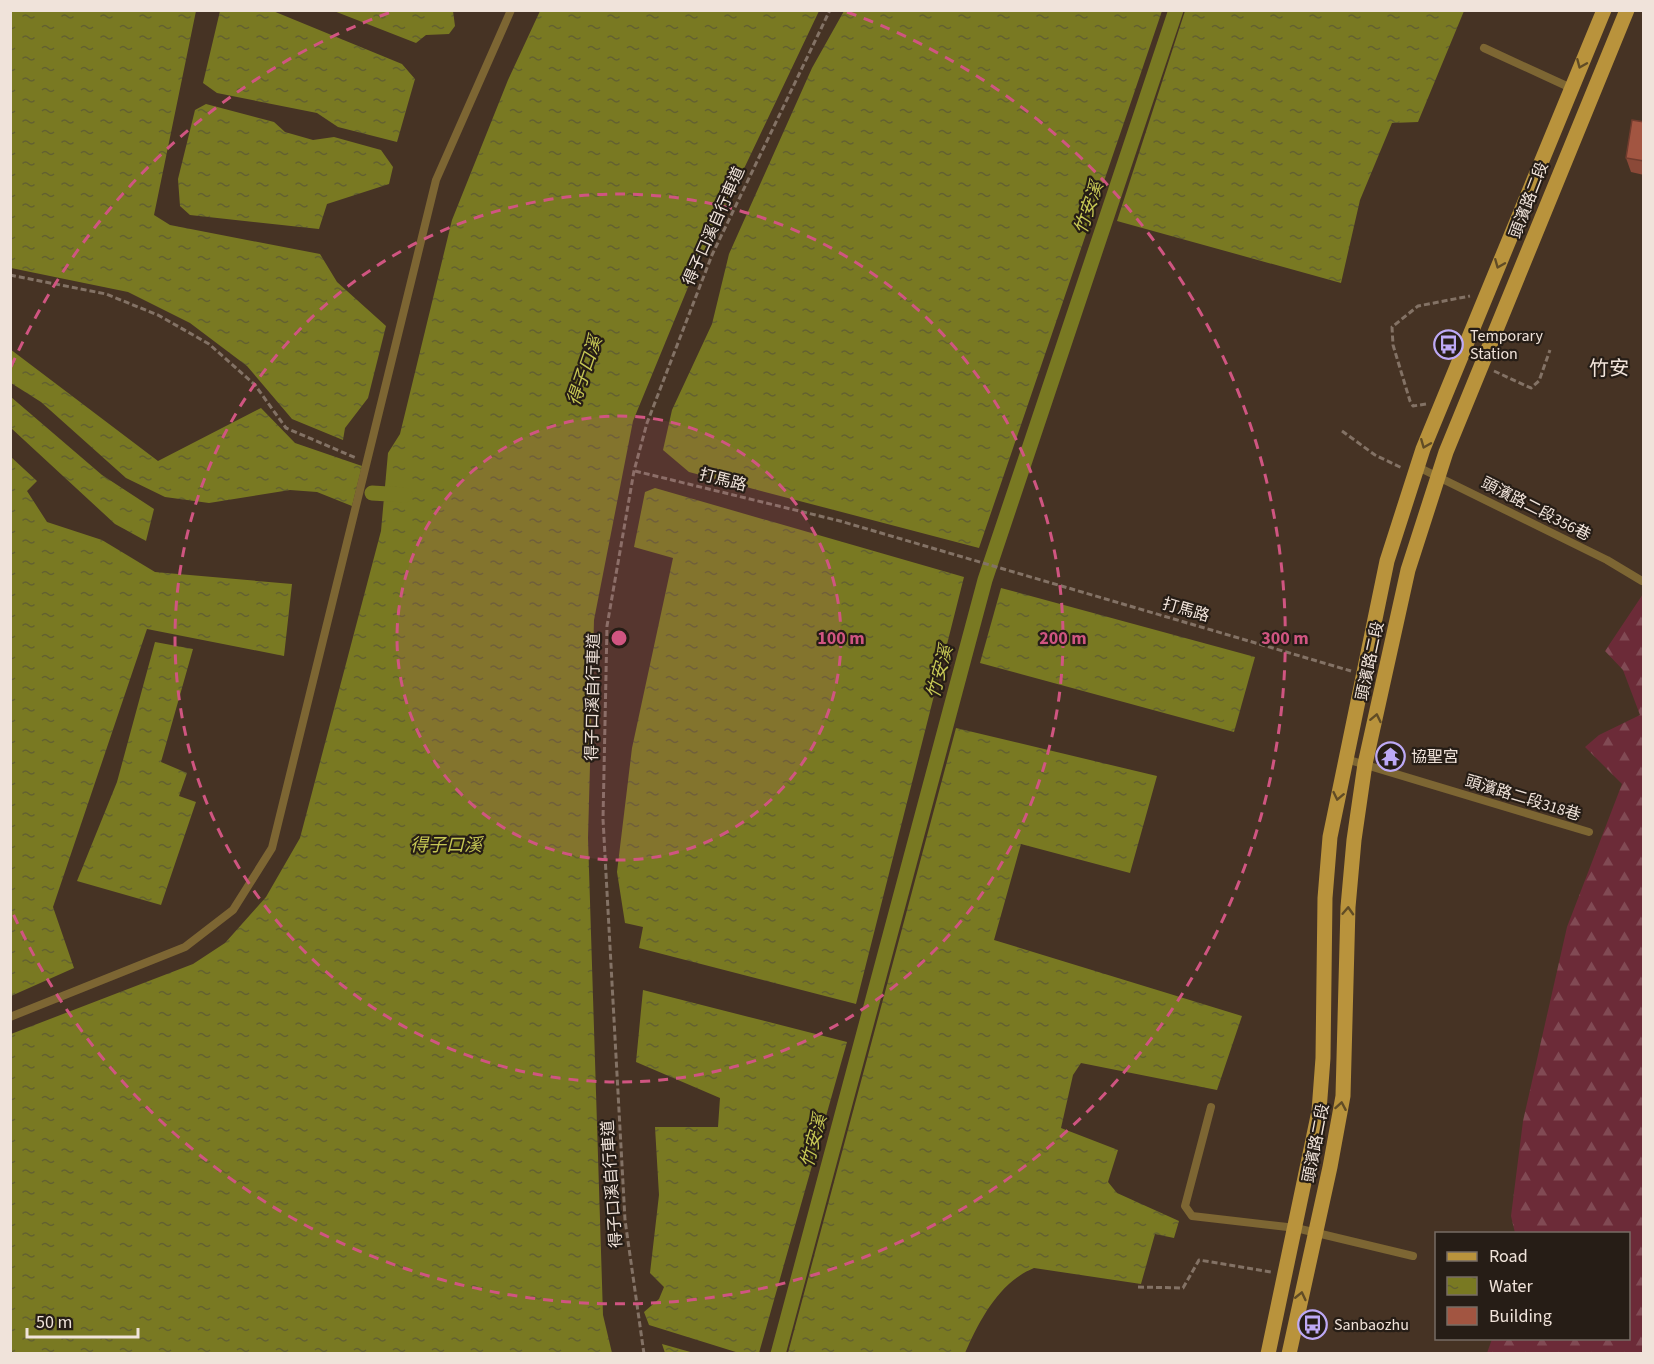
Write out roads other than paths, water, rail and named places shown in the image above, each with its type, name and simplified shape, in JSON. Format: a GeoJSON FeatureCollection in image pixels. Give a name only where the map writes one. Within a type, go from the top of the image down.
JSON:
{"type":"FeatureCollection","features":[{"type":"Feature","properties":{"kind":"main road","name":"頭濱路二段"},"geometry":{"type":"LineString","coordinates":[[1268,1353],[1296,1228],[1318,1112],[1323,1058],[1325,898],[1330,837],[1387,561],[1415,470],[1442,401],[1551,133],[1604,10]]}},
{"type":"Feature","properties":{"kind":"main road","name":"頭濱路二段"},"geometry":{"type":"LineString","coordinates":[[1289,1353],[1343,1096],[1348,907],[1365,764],[1408,570],[1439,475],[1482,365],[1536,235],[1571,142],[1627,10]]}},
{"type":"Feature","properties":{"kind":"main road"},"geometry":{"type":"LineString","coordinates":[[1551,133],[1571,142]]}},
{"type":"Feature","properties":{"kind":"main road"},"geometry":{"type":"LineString","coordinates":[[1515,225],[1536,235]]}},
{"type":"Feature","properties":{"kind":"lane"},"geometry":{"type":"LineString","coordinates":[[10,1017],[185,947],[233,910],[272,848],[436,180],[511,10]]}},
{"type":"Feature","properties":{"kind":"lane"},"geometry":{"type":"LineString","coordinates":[[1484,48],[1571,88]]}},
{"type":"Feature","properties":{"kind":"lane","name":"頭濱路二段356巷"},"geometry":{"type":"LineString","coordinates":[[1415,470],[1439,475],[1607,560],[1642,581]]}},
{"type":"Feature","properties":{"kind":"lane","name":"頭濱路二段318巷"},"geometry":{"type":"LineString","coordinates":[[1346,759],[1588,832]]}},
{"type":"Feature","properties":{"kind":"lane"},"geometry":{"type":"LineString","coordinates":[[1211,1107],[1185,1206],[1192,1216],[1296,1228],[1413,1256]]}},
{"type":"Feature","properties":{"kind":"water"},"geometry":{"type":"Polygon","coordinates":[[[10,11],[196,11],[154,215],[170,225],[320,254],[337,282],[386,326],[368,398],[345,428],[343,440],[292,419],[247,366],[190,323],[128,292],[11,268],[10,11]]]}},
{"type":"Feature","properties":{"kind":"water"},"geometry":{"type":"Polygon","coordinates":[[[220,11],[273,11],[402,64],[415,79],[397,142],[338,127],[317,113],[217,93],[203,83],[220,11]]]}},
{"type":"Feature","properties":{"kind":"water"},"geometry":{"type":"Polygon","coordinates":[[[334,11],[453,11],[455,26],[449,34],[426,35],[416,43],[334,11]]]}},
{"type":"Feature","properties":{"kind":"water","name":"得子口溪"},"geometry":{"type":"Polygon","coordinates":[[[540,11],[819,11],[691,280],[633,421],[594,620],[588,838],[603,1315],[612,1353],[11,1353],[11,1034],[193,964],[225,943],[266,897],[300,838],[381,531],[388,453],[400,434],[452,220],[508,80],[540,11]]]}},
{"type":"Feature","properties":{"kind":"water"},"geometry":{"type":"Polygon","coordinates":[[[844,11],[1162,11],[979,548],[689,472],[663,450],[672,410],[712,324],[729,254],[812,68],[844,11]]]}},
{"type":"Feature","properties":{"kind":"water"},"geometry":{"type":"Polygon","coordinates":[[[1185,11],[1464,11],[1418,122],[1392,123],[1360,200],[1341,283],[1117,221],[1185,11]]]}},
{"type":"Feature","properties":{"kind":"water"},"geometry":{"type":"Polygon","coordinates":[[[206,104],[274,122],[285,132],[313,140],[334,137],[381,150],[393,167],[389,184],[327,204],[319,229],[190,215],[180,206],[178,179],[195,110],[206,104]]]}},
{"type":"Feature","properties":{"kind":"water"},"geometry":{"type":"Polygon","coordinates":[[[10,349],[158,461],[261,408],[295,443],[362,466],[352,506],[317,492],[290,490],[209,503],[165,497],[126,478],[41,402],[11,383],[10,349]]]}},
{"type":"Feature","properties":{"kind":"water"},"geometry":{"type":"Polygon","coordinates":[[[11,397],[102,475],[154,509],[146,541],[115,524],[11,428],[11,397]]]}},
{"type":"Feature","properties":{"kind":"water"},"geometry":{"type":"Polygon","coordinates":[[[11,457],[37,481],[27,491],[47,522],[102,540],[155,572],[292,584],[284,656],[147,629],[53,907],[74,968],[11,996],[11,457]]]}},
{"type":"Feature","properties":{"kind":"water"},"geometry":{"type":"Polygon","coordinates":[[[655,488],[964,577],[856,1004],[639,948],[643,927],[625,923],[617,872],[632,748],[673,558],[634,547],[645,492],[655,488]]]}},
{"type":"Feature","properties":{"kind":"water"},"geometry":{"type":"Polygon","coordinates":[[[1001,588],[1255,657],[1234,732],[980,663],[1001,588]]]}},
{"type":"Feature","properties":{"kind":"water"},"geometry":{"type":"Polygon","coordinates":[[[155,642],[193,649],[161,762],[187,773],[179,796],[196,802],[161,905],[77,881],[117,782],[155,642]]]}},
{"type":"Feature","properties":{"kind":"water"},"geometry":{"type":"Polygon","coordinates":[[[956,728],[1157,776],[1130,873],[1021,844],[994,940],[1242,1016],[1217,1090],[1081,1063],[1073,1075],[1061,1128],[1118,1150],[1108,1182],[1117,1193],[1179,1221],[1174,1238],[1155,1234],[1141,1284],[1034,1268],[1022,1274],[1000,1293],[977,1328],[965,1353],[788,1353],[956,728]]]}},
{"type":"Feature","properties":{"kind":"water"},"geometry":{"type":"Polygon","coordinates":[[[643,990],[847,1042],[759,1353],[739,1353],[649,1325],[644,1312],[659,1299],[664,1287],[650,1273],[659,1195],[655,1127],[718,1127],[720,1098],[636,1062],[643,990]]]}},
{"type":"Feature","properties":{"kind":"water"},"geometry":{"type":"Polygon","coordinates":[[[662,1344],[694,1353],[665,1353],[662,1344]]]}},
{"type":"Feature","properties":{"kind":"waterway","name":"竹安溪"},"geometry":{"type":"LineString","coordinates":[[778,1354],[985,580],[1176,10]]}},
{"type":"Feature","properties":{"kind":"waterway"},"geometry":{"type":"LineString","coordinates":[[372,493],[405,495]]}},
{"type":"Feature","properties":{"kind":"place","name":"Temporary Station"},"geometry":{"type":"Point","coordinates":[1449,345]}},
{"type":"Feature","properties":{"kind":"place","name":"協聖宮"},"geometry":{"type":"Point","coordinates":[1390,757]}},
{"type":"Feature","properties":{"kind":"place","name":"Sanbaozhu"},"geometry":{"type":"Point","coordinates":[1313,1325]}},
{"type":"Feature","properties":{"kind":"district","name":"竹安"},"geometry":{"type":"Point","coordinates":[1609,369]}}]}
